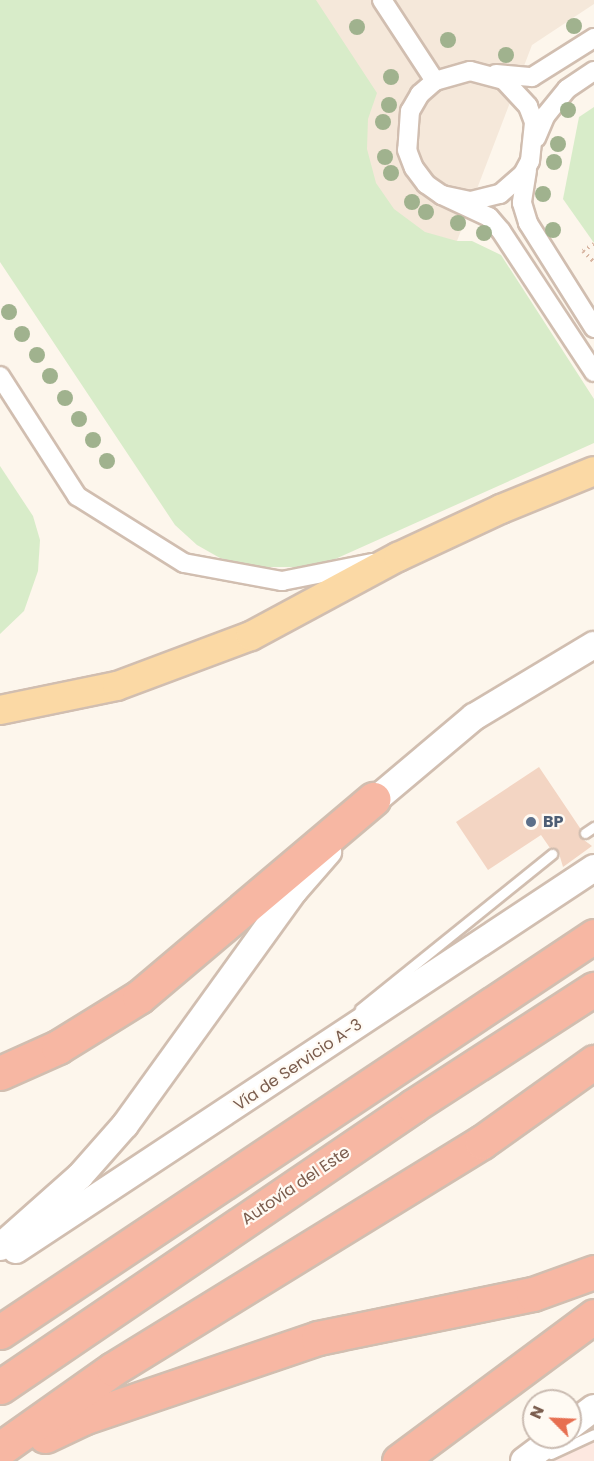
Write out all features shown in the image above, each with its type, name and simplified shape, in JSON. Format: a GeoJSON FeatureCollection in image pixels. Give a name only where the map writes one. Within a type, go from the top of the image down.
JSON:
{"type":"FeatureCollection","features":[{"type":"Feature","properties":{"kind":"highway"},"geometry":{"type":"LineString","coordinates":[[0,1073],[58,1047],[139,997],[373,799]]}},
{"type":"Feature","properties":{"kind":"highway"},"geometry":{"type":"LineString","coordinates":[[0,1332],[594,936]]}},
{"type":"Feature","properties":{"kind":"highway","name":"Autovía del Este"},"geometry":{"type":"LineString","coordinates":[[0,1387],[413,1106],[594,989]]}},
{"type":"Feature","properties":{"kind":"highway"},"geometry":{"type":"LineString","coordinates":[[0,1449],[113,1369],[482,1142],[594,1062]]}},
{"type":"Feature","properties":{"kind":"highway"},"geometry":{"type":"LineString","coordinates":[[0,1457],[83,1418],[318,1338],[533,1294],[594,1272]]}},
{"type":"Feature","properties":{"kind":"highway"},"geometry":{"type":"LineString","coordinates":[[399,1461],[594,1316]]}},
{"type":"Feature","properties":{"kind":"main road"},"geometry":{"type":"LineString","coordinates":[[0,710],[117,686],[251,636],[398,557],[501,509],[594,471]]}},
{"type":"Feature","properties":{"kind":"main road"},"geometry":{"type":"LineString","coordinates":[[0,1247],[80,1176],[125,1125],[294,891],[373,799],[474,717],[594,645]]}},
{"type":"Feature","properties":{"kind":"main road","name":"Vía de Servicio A-3"},"geometry":{"type":"LineString","coordinates":[[0,1260],[220,1117],[594,868]]}},
{"type":"Feature","properties":{"kind":"main road"},"geometry":{"type":"LineString","coordinates":[[524,1461],[540,1449]]}},
{"type":"Feature","properties":{"kind":"street"},"geometry":{"type":"LineString","coordinates":[[382,0],[435,81]]}},
{"type":"Feature","properties":{"kind":"street"},"geometry":{"type":"LineString","coordinates":[[594,38],[532,77],[470,71],[435,81],[410,111],[407,150],[414,168],[442,195],[489,218],[594,372]]}},
{"type":"Feature","properties":{"kind":"street"},"geometry":{"type":"LineString","coordinates":[[592,325],[528,223],[522,203],[535,140],[546,115],[567,89],[594,71]]}},
{"type":"Feature","properties":{"kind":"street"},"geometry":{"type":"LineString","coordinates":[[488,73],[504,80],[528,106],[535,140]]}},
{"type":"Feature","properties":{"kind":"street"},"geometry":{"type":"LineString","coordinates":[[442,195],[471,201],[500,194],[522,174],[530,161]]}},
{"type":"Feature","properties":{"kind":"street"},"geometry":{"type":"LineString","coordinates":[[0,376],[77,496],[184,563],[282,581],[398,557]]}},
{"type":"Feature","properties":{"kind":"lane"},"geometry":{"type":"LineString","coordinates":[[585,833],[594,827]]}},
{"type":"Feature","properties":{"kind":"lane"},"geometry":{"type":"LineString","coordinates":[[220,1117],[461,930],[552,854]]}},
{"type":"Feature","properties":{"kind":"lane"},"geometry":{"type":"LineString","coordinates":[[535,1461],[594,1434]]}},
{"type":"Feature","properties":{"kind":"path"},"geometry":{"type":"LineString","coordinates":[[594,244],[583,251],[594,262]]}},
{"type":"Feature","properties":{"kind":"shaded area"},"geometry":{"type":"Polygon","coordinates":[[[0,0],[594,0],[594,4],[532,45],[457,241],[0,262],[0,0]]]}},
{"type":"Feature","properties":{"kind":"shaded area"},"geometry":{"type":"Polygon","coordinates":[[[594,1408],[594,1461],[524,1461],[540,1449],[582,1449],[582,1417],[594,1408]]]}},
{"type":"Feature","properties":{"kind":"green space"},"geometry":{"type":"Polygon","coordinates":[[[0,0],[316,0],[377,93],[368,119],[367,149],[376,183],[394,209],[425,232],[457,241],[472,241],[501,255],[594,399],[594,443],[333,560],[305,567],[254,567],[220,558],[197,545],[175,525],[0,262],[0,0]]]}},
{"type":"Feature","properties":{"kind":"green space"},"geometry":{"type":"Polygon","coordinates":[[[594,107],[594,243],[563,199],[579,117],[594,107]]]}},
{"type":"Feature","properties":{"kind":"green space"},"geometry":{"type":"Polygon","coordinates":[[[0,466],[33,516],[40,540],[38,571],[24,611],[0,634],[0,466]]]}},
{"type":"Feature","properties":{"kind":"building","name":"BP"},"geometry":{"type":"Polygon","coordinates":[[[539,767],[580,828],[580,837],[592,846],[563,867],[558,850],[550,848],[541,835],[488,870],[456,822],[539,767]]]}},
{"type":"Feature","properties":{"kind":"place","name":"BP"},"geometry":{"type":"Point","coordinates":[531,822]}}]}
